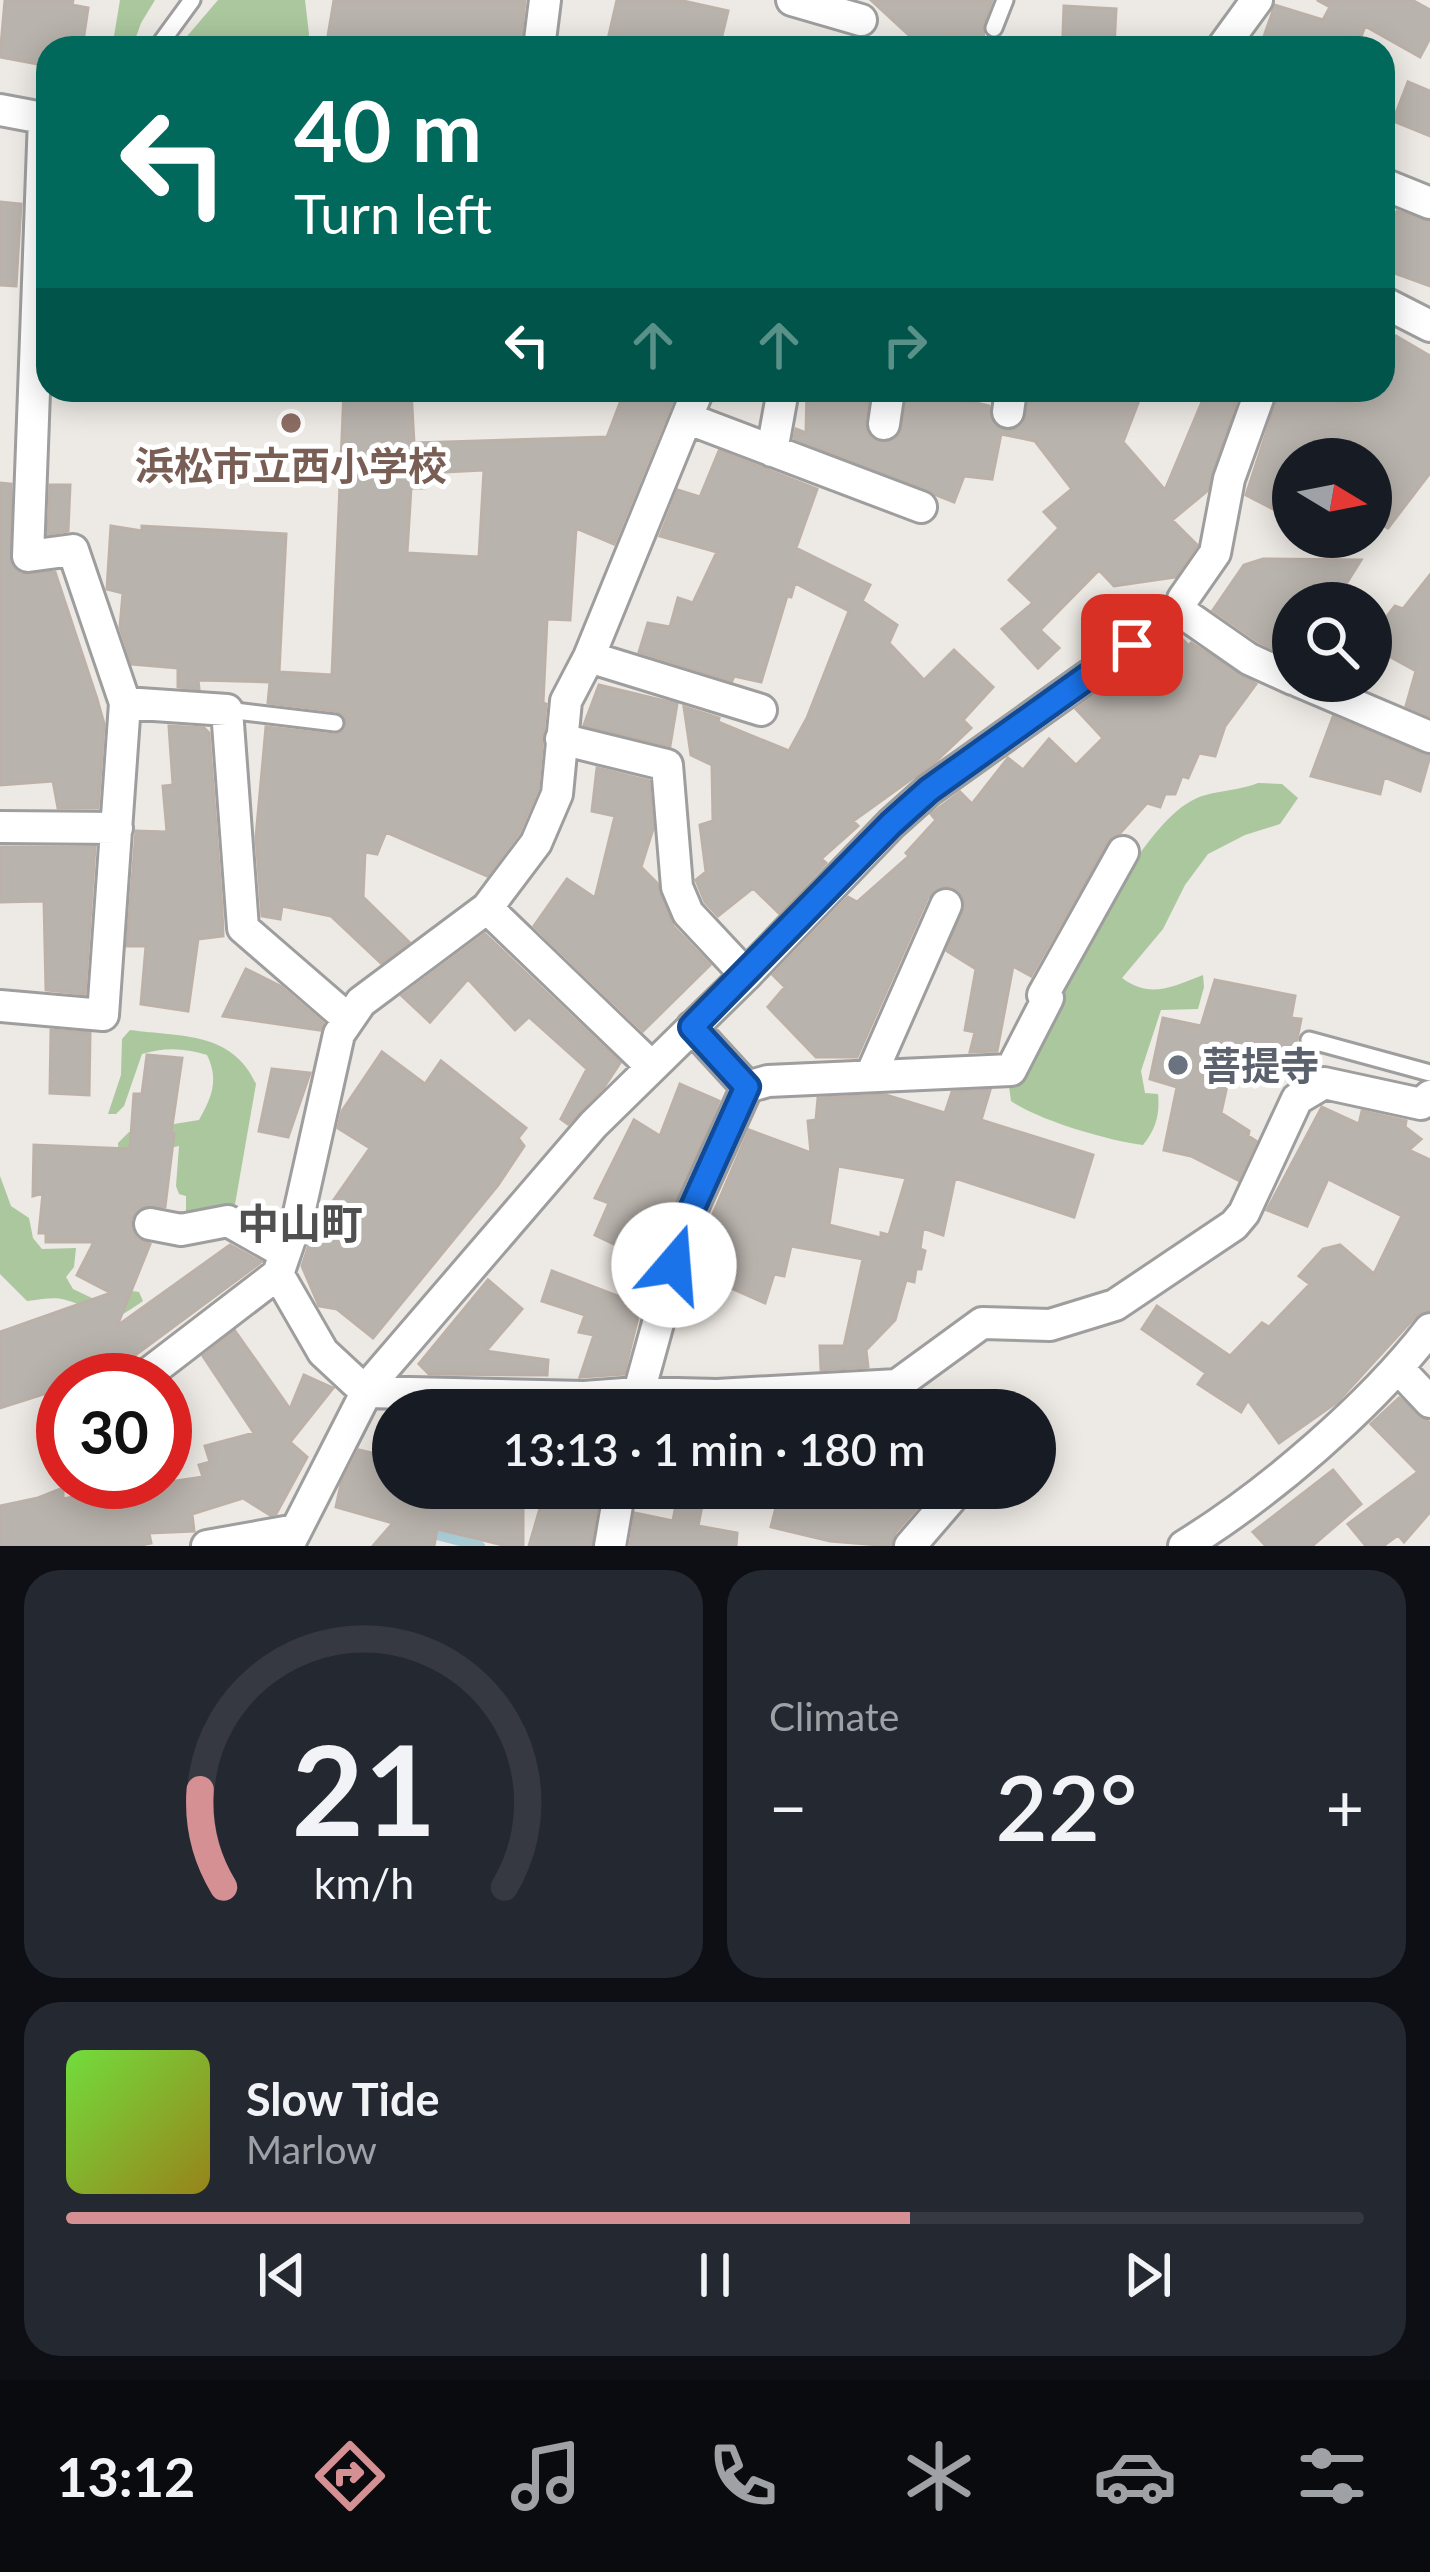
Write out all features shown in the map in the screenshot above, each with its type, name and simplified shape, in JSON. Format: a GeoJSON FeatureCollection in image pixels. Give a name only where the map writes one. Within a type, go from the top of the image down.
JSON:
{"type":"FeatureCollection","features":[{"type":"Feature","properties":{"kind":"street"},"geometry":{"type":"LineString","coordinates":[[540,36],[545,0]]}},
{"type":"Feature","properties":{"kind":"street"},"geometry":{"type":"LineString","coordinates":[[792,0],[860,20]]}},
{"type":"Feature","properties":{"kind":"street"},"geometry":{"type":"LineString","coordinates":[[1231,36],[1257,0]]}},
{"type":"Feature","properties":{"kind":"street"},"geometry":{"type":"LineString","coordinates":[[0,110],[36,116]]}},
{"type":"Feature","properties":{"kind":"street"},"geometry":{"type":"LineString","coordinates":[[1395,189],[1430,203]]}},
{"type":"Feature","properties":{"kind":"street"},"geometry":{"type":"LineString","coordinates":[[1395,308],[1430,326]]}},
{"type":"Feature","properties":{"kind":"street"},"geometry":{"type":"LineString","coordinates":[[0,1006],[103,1015],[124,703],[73,550],[28,556],[36,361]]}},
{"type":"Feature","properties":{"kind":"street"},"geometry":{"type":"LineString","coordinates":[[772,451],[781,402]]}},
{"type":"Feature","properties":{"kind":"street"},"geometry":{"type":"LineString","coordinates":[[884,424],[888,402]]}},
{"type":"Feature","properties":{"kind":"street"},"geometry":{"type":"LineString","coordinates":[[208,1546],[292,1538],[366,1392],[592,1125],[929,790],[1180,611],[1183,599],[1215,553],[1229,479],[1257,402]]}},
{"type":"Feature","properties":{"kind":"street"},"geometry":{"type":"LineString","coordinates":[[176,1353],[282,1263],[299,1213],[339,1034],[347,1018],[378,988],[487,908],[536,843],[556,794],[566,701],[589,657],[694,404],[772,451],[921,507]]}},
{"type":"Feature","properties":{"kind":"street"},"geometry":{"type":"LineString","coordinates":[[1180,611],[1272,670]]}},
{"type":"Feature","properties":{"kind":"street"},"geometry":{"type":"LineString","coordinates":[[589,657],[761,710]]}},
{"type":"Feature","properties":{"kind":"street"},"geometry":{"type":"LineString","coordinates":[[1347,702],[1430,737]]}},
{"type":"Feature","properties":{"kind":"street"},"geometry":{"type":"LineString","coordinates":[[124,703],[227,710],[243,928],[347,1018]]}},
{"type":"Feature","properties":{"kind":"street"},"geometry":{"type":"LineString","coordinates":[[561,739],[668,765],[677,886],[688,913],[746,975]]}},
{"type":"Feature","properties":{"kind":"street"},"geometry":{"type":"LineString","coordinates":[[0,827],[117,828]]}},
{"type":"Feature","properties":{"kind":"street"},"geometry":{"type":"LineString","coordinates":[[640,1389],[686,1222],[747,1087],[768,1081],[1011,1070],[1048,998],[1043,995],[1123,851]]}},
{"type":"Feature","properties":{"kind":"street"},"geometry":{"type":"LineString","coordinates":[[871,1075],[946,905]]}},
{"type":"Feature","properties":{"kind":"street"},"geometry":{"type":"LineString","coordinates":[[487,908],[650,1065]]}},
{"type":"Feature","properties":{"kind":"street"},"geometry":{"type":"LineString","coordinates":[[692,1027],[747,1087]]}},
{"type":"Feature","properties":{"kind":"street"},"geometry":{"type":"LineString","coordinates":[[825,1389],[897,1385],[982,1323],[1050,1325],[1115,1305],[1234,1225],[1298,1099],[1324,1083],[1421,1104],[1430,1096]]}},
{"type":"Feature","properties":{"kind":"street"},"geometry":{"type":"LineString","coordinates":[[150,1224],[181,1230],[228,1221],[282,1263],[323,1352],[366,1392],[372,1392]]}},
{"type":"Feature","properties":{"kind":"street"},"geometry":{"type":"LineString","coordinates":[[1184,1546],[1288,1469],[1399,1369],[1430,1330]]}},
{"type":"Feature","properties":{"kind":"street"},"geometry":{"type":"LineString","coordinates":[[1399,1369],[1430,1402]]}},
{"type":"Feature","properties":{"kind":"street"},"geometry":{"type":"LineString","coordinates":[[610,1546],[616,1509]]}},
{"type":"Feature","properties":{"kind":"street"},"geometry":{"type":"LineString","coordinates":[[910,1546],[942,1509]]}},
{"type":"Feature","properties":{"kind":"lane"},"geometry":{"type":"LineString","coordinates":[[166,36],[192,0]]}},
{"type":"Feature","properties":{"kind":"lane"},"geometry":{"type":"LineString","coordinates":[[994,28],[1005,0]]}},
{"type":"Feature","properties":{"kind":"lane"},"geometry":{"type":"LineString","coordinates":[[227,710],[335,723]]}},
{"type":"Feature","properties":{"kind":"lane"},"geometry":{"type":"LineString","coordinates":[[1309,1040],[1430,1073]]}},
{"type":"Feature","properties":{"kind":"green space"},"geometry":{"type":"Polygon","coordinates":[[[120,0],[155,0],[136,36],[114,36],[120,0]]]}},
{"type":"Feature","properties":{"kind":"green space"},"geometry":{"type":"Polygon","coordinates":[[[218,0],[305,0],[309,36],[187,36],[218,0]]]}},
{"type":"Feature","properties":{"kind":"green space"},"geometry":{"type":"Polygon","coordinates":[[[1258,783],[1282,784],[1298,798],[1280,824],[1208,854],[1185,885],[1163,929],[1122,978],[1152,989],[1203,975],[1198,1009],[1161,1010],[1141,1071],[1145,1093],[1158,1094],[1158,1115],[1143,1145],[1075,1129],[1011,1101],[1009,1086],[1067,974],[1145,846],[1171,816],[1195,799],[1258,783]]]}},
{"type":"Feature","properties":{"kind":"green space"},"geometry":{"type":"Polygon","coordinates":[[[130,1030],[219,1045],[246,1067],[256,1084],[234,1210],[186,1217],[186,1196],[176,1186],[179,1146],[119,1159],[118,1143],[129,1132],[165,1135],[174,1124],[199,1120],[213,1080],[207,1055],[174,1049],[142,1054],[124,1106],[108,1114],[121,1075],[122,1039],[130,1030]]]}},
{"type":"Feature","properties":{"kind":"green space"},"geometry":{"type":"Polygon","coordinates":[[[0,1176],[11,1206],[29,1218],[33,1238],[42,1249],[76,1248],[74,1267],[66,1277],[73,1289],[117,1310],[132,1291],[139,1292],[143,1301],[103,1319],[62,1299],[27,1301],[0,1274],[0,1176]]]}},
{"type":"Feature","properties":{"kind":"building"},"geometry":{"type":"Polygon","coordinates":[[[5,0],[73,0],[72,5],[88,8],[84,36],[36,36],[36,64],[0,57],[5,0]]]}},
{"type":"Feature","properties":{"kind":"building"},"geometry":{"type":"Polygon","coordinates":[[[334,0],[525,0],[521,36],[328,36],[334,0]]]}},
{"type":"Feature","properties":{"kind":"building"},"geometry":{"type":"Polygon","coordinates":[[[617,0],[679,0],[728,11],[722,36],[609,36],[617,0]]]}},
{"type":"Feature","properties":{"kind":"building"},"geometry":{"type":"Polygon","coordinates":[[[871,0],[992,0],[984,36],[910,36],[871,0]]]}},
{"type":"Feature","properties":{"kind":"building"},"geometry":{"type":"Polygon","coordinates":[[[1317,0],[1412,0],[1430,10],[1430,38],[1420,57],[1395,43],[1395,36],[1383,36],[1365,26],[1361,36],[1264,36],[1275,5],[1323,20],[1330,7],[1317,0]]]}},
{"type":"Feature","properties":{"kind":"building"},"geometry":{"type":"Polygon","coordinates":[[[1064,6],[1116,9],[1115,36],[1063,35],[1064,6]]]}},
{"type":"Feature","properties":{"kind":"building"},"geometry":{"type":"Polygon","coordinates":[[[1408,82],[1430,91],[1430,136],[1395,122],[1408,82]]]}},
{"type":"Feature","properties":{"kind":"building"},"geometry":{"type":"Polygon","coordinates":[[[0,202],[21,204],[16,286],[0,285],[0,202]]]}},
{"type":"Feature","properties":{"kind":"building"},"geometry":{"type":"Polygon","coordinates":[[[1397,211],[1430,222],[1430,286],[1395,273],[1397,211]]]}},
{"type":"Feature","properties":{"kind":"building"},"geometry":{"type":"Polygon","coordinates":[[[1396,336],[1430,356],[1430,473],[1392,523],[1392,438],[1272,438],[1272,508],[1246,495],[1276,402],[1395,402],[1396,336]]]}},
{"type":"Feature","properties":{"kind":"building"},"geometry":{"type":"Polygon","coordinates":[[[343,402],[412,402],[414,443],[607,437],[620,402],[672,402],[614,544],[576,528],[570,620],[547,619],[538,789],[519,833],[487,876],[386,832],[377,854],[365,852],[363,897],[409,942],[381,963],[331,916],[282,906],[280,919],[262,916],[256,837],[266,727],[335,735],[345,729],[345,717],[336,711],[268,703],[270,682],[198,680],[199,689],[178,687],[178,668],[132,664],[120,627],[123,593],[107,589],[111,526],[286,534],[279,672],[332,675],[343,402]],[[484,470],[425,473],[424,488],[411,488],[407,553],[479,557],[484,470]]]}},
{"type":"Feature","properties":{"kind":"building"},"geometry":{"type":"Polygon","coordinates":[[[807,402],[868,402],[866,430],[882,443],[900,435],[906,402],[989,406],[991,420],[1007,431],[1024,423],[1028,402],[1138,402],[1123,442],[1165,490],[1202,402],[1236,402],[1207,491],[1172,520],[1197,545],[1175,577],[1114,586],[1099,570],[1040,630],[1059,648],[1038,668],[1002,629],[1033,603],[1009,580],[1059,528],[1044,512],[1072,489],[1035,441],[1001,434],[992,479],[964,476],[954,502],[794,438],[796,429],[806,433],[807,402]]]}},
{"type":"Feature","properties":{"kind":"building"},"geometry":{"type":"Polygon","coordinates":[[[719,451],[817,489],[796,548],[870,585],[862,601],[897,625],[889,643],[924,680],[954,650],[993,687],[963,720],[971,728],[935,762],[853,821],[858,826],[821,859],[826,863],[779,913],[753,888],[718,916],[705,902],[696,880],[706,872],[700,825],[713,821],[712,765],[691,755],[684,707],[789,751],[849,611],[795,583],[761,682],[734,676],[732,681],[639,652],[648,623],[670,627],[678,598],[693,603],[717,552],[660,536],[678,490],[700,497],[719,451]]]}},
{"type":"Feature","properties":{"kind":"building"},"geometry":{"type":"Polygon","coordinates":[[[0,483],[11,484],[11,565],[21,574],[55,572],[97,699],[104,724],[98,808],[58,808],[53,781],[0,785],[0,483]]]}},
{"type":"Feature","properties":{"kind":"building"},"geometry":{"type":"Polygon","coordinates":[[[50,485],[70,485],[68,531],[48,534],[50,485]]]}},
{"type":"Feature","properties":{"kind":"building"},"geometry":{"type":"Polygon","coordinates":[[[1263,559],[1361,560],[1347,582],[1272,582],[1272,648],[1213,610],[1244,565],[1263,559]]]}},
{"type":"Feature","properties":{"kind":"building"},"geometry":{"type":"Polygon","coordinates":[[[1430,575],[1430,716],[1406,706],[1416,671],[1392,658],[1392,610],[1395,606],[1403,609],[1430,575]]]}},
{"type":"Feature","properties":{"kind":"building"},"geometry":{"type":"Polygon","coordinates":[[[1179,636],[1256,684],[1225,726],[1215,756],[1199,753],[1175,794],[1165,794],[1160,807],[1147,803],[1107,842],[1031,976],[1013,966],[997,1051],[970,1052],[975,1032],[965,1030],[976,969],[947,951],[965,904],[961,893],[945,886],[928,897],[857,1057],[816,1057],[768,1007],[785,987],[773,975],[848,897],[857,902],[909,856],[906,853],[936,820],[931,814],[960,792],[972,804],[1008,758],[1023,770],[1049,739],[1076,765],[1103,738],[1076,709],[1179,636]]]}},
{"type":"Feature","properties":{"kind":"building"},"geometry":{"type":"Polygon","coordinates":[[[599,685],[677,704],[670,746],[584,725],[599,685]]]}},
{"type":"Feature","properties":{"kind":"building"},"geometry":{"type":"Polygon","coordinates":[[[1333,717],[1430,756],[1420,791],[1384,777],[1380,794],[1311,776],[1333,717]]]}},
{"type":"Feature","properties":{"kind":"building"},"geometry":{"type":"Polygon","coordinates":[[[169,726],[204,728],[209,733],[222,909],[223,936],[198,939],[188,1011],[141,1004],[146,946],[127,946],[136,831],[167,832],[163,786],[173,785],[169,726]]]}},
{"type":"Feature","properties":{"kind":"building"},"geometry":{"type":"Polygon","coordinates":[[[597,768],[649,781],[653,829],[641,867],[657,883],[673,926],[710,965],[643,1031],[534,926],[567,879],[595,898],[615,816],[592,811],[597,768]]]}},
{"type":"Feature","properties":{"kind":"building"},"geometry":{"type":"Polygon","coordinates":[[[0,847],[95,847],[85,994],[46,990],[44,901],[0,902],[0,847]]]}},
{"type":"Feature","properties":{"kind":"building"},"geometry":{"type":"Polygon","coordinates":[[[485,934],[620,1063],[568,1124],[561,1119],[587,1069],[529,1017],[515,1030],[468,979],[430,1022],[402,996],[485,934]]]}},
{"type":"Feature","properties":{"kind":"building"},"geometry":{"type":"Polygon","coordinates":[[[246,969],[280,986],[323,1023],[320,1030],[223,1016],[246,969]]]}},
{"type":"Feature","properties":{"kind":"building","name":"菩提寺"},"geometry":{"type":"Polygon","coordinates":[[[1215,980],[1295,996],[1291,1018],[1301,1019],[1294,1054],[1278,1052],[1273,1073],[1232,1063],[1221,1113],[1256,1141],[1238,1180],[1191,1156],[1164,1150],[1177,1087],[1150,1079],[1163,1018],[1201,1026],[1215,980]]]}},
{"type":"Feature","properties":{"kind":"building"},"geometry":{"type":"Polygon","coordinates":[[[51,1030],[90,1033],[89,1095],[50,1093],[51,1030]]]}},
{"type":"Feature","properties":{"kind":"building"},"geometry":{"type":"Polygon","coordinates":[[[382,1052],[425,1084],[441,1061],[526,1128],[518,1138],[524,1146],[498,1185],[373,1338],[337,1309],[319,1306],[302,1266],[315,1227],[370,1148],[338,1128],[342,1111],[382,1052]]]}},
{"type":"Feature","properties":{"kind":"building"},"geometry":{"type":"Polygon","coordinates":[[[147,1055],[182,1058],[165,1207],[143,1206],[131,1219],[136,1238],[150,1244],[117,1326],[230,1245],[261,1262],[138,1353],[36,1353],[36,1397],[0,1408],[0,1332],[111,1293],[77,1275],[94,1242],[46,1242],[46,1233],[39,1233],[43,1193],[33,1196],[34,1145],[130,1149],[134,1094],[142,1094],[147,1055]]]}},
{"type":"Feature","properties":{"kind":"building"},"geometry":{"type":"Polygon","coordinates":[[[272,1069],[310,1073],[288,1137],[259,1131],[272,1069]]]}},
{"type":"Feature","properties":{"kind":"building"},"geometry":{"type":"Polygon","coordinates":[[[680,1084],[719,1101],[650,1261],[595,1235],[609,1203],[595,1198],[634,1120],[660,1136],[680,1084]]]}},
{"type":"Feature","properties":{"kind":"building"},"geometry":{"type":"Polygon","coordinates":[[[990,1090],[981,1120],[1093,1155],[1074,1217],[955,1178],[943,1235],[923,1228],[921,1269],[916,1269],[914,1282],[906,1280],[895,1320],[866,1350],[868,1367],[821,1370],[820,1346],[844,1346],[863,1259],[791,1246],[784,1276],[774,1274],[765,1303],[715,1281],[723,1252],[701,1242],[749,1130],[811,1153],[808,1121],[816,1120],[818,1098],[886,1095],[945,1113],[952,1092],[990,1090]],[[838,1166],[829,1225],[881,1238],[881,1233],[889,1235],[906,1178],[838,1166]]]}},
{"type":"Feature","properties":{"kind":"building"},"geometry":{"type":"Polygon","coordinates":[[[1322,1107],[1359,1124],[1362,1111],[1406,1121],[1405,1127],[1421,1139],[1409,1150],[1430,1160],[1430,1309],[1415,1317],[1337,1402],[1279,1443],[1248,1400],[1241,1412],[1198,1384],[1206,1373],[1142,1329],[1157,1306],[1230,1356],[1262,1323],[1269,1327],[1310,1284],[1299,1276],[1323,1249],[1340,1245],[1374,1274],[1402,1216],[1328,1179],[1307,1226],[1267,1210],[1322,1107]]]}},
{"type":"Feature","properties":{"kind":"building"},"geometry":{"type":"Polygon","coordinates":[[[552,1271],[641,1305],[624,1374],[580,1377],[594,1335],[579,1332],[585,1315],[542,1301],[552,1271]]]}},
{"type":"Feature","properties":{"kind":"building"},"geometry":{"type":"Polygon","coordinates":[[[488,1280],[522,1309],[486,1351],[548,1360],[547,1375],[429,1374],[419,1364],[488,1280]]]}},
{"type":"Feature","properties":{"kind":"building"},"geometry":{"type":"Polygon","coordinates":[[[235,1331],[290,1409],[304,1375],[333,1388],[290,1442],[307,1457],[276,1514],[243,1498],[192,1514],[194,1531],[149,1533],[151,1543],[137,1546],[0,1546],[0,1506],[36,1498],[36,1509],[192,1509],[192,1479],[203,1477],[199,1465],[210,1462],[205,1446],[254,1433],[203,1356],[235,1331]]]}},
{"type":"Feature","properties":{"kind":"building"},"geometry":{"type":"Polygon","coordinates":[[[1399,1398],[1430,1423],[1430,1512],[1404,1542],[1398,1535],[1383,1546],[1366,1546],[1348,1524],[1418,1472],[1371,1424],[1399,1398]]]}},
{"type":"Feature","properties":{"kind":"building"},"geometry":{"type":"Polygon","coordinates":[[[359,1450],[372,1453],[372,1509],[523,1509],[523,1546],[437,1529],[434,1546],[373,1546],[393,1523],[336,1507],[341,1484],[359,1450]]]}},
{"type":"Feature","properties":{"kind":"building"},"geometry":{"type":"Polygon","coordinates":[[[1333,1470],[1361,1504],[1312,1546],[1266,1546],[1253,1532],[1333,1470]]]}},
{"type":"Feature","properties":{"kind":"building"},"geometry":{"type":"Polygon","coordinates":[[[540,1509],[597,1509],[591,1546],[529,1546],[540,1509]]]}},
{"type":"Feature","properties":{"kind":"building"},"geometry":{"type":"Polygon","coordinates":[[[675,1509],[701,1509],[698,1526],[737,1533],[736,1546],[630,1546],[635,1513],[673,1521],[675,1509]]]}},
{"type":"Feature","properties":{"kind":"building"},"geometry":{"type":"Polygon","coordinates":[[[776,1509],[916,1509],[895,1533],[891,1546],[830,1541],[771,1527],[776,1509]]]}},
{"type":"Feature","properties":{"kind":"waterway"},"geometry":{"type":"LineString","coordinates":[[425,1532],[480,1546]]}},
{"type":"Feature","properties":{"kind":"place","name":"浜松市立西小学校"},"geometry":{"type":"Point","coordinates":[291,423]}},
{"type":"Feature","properties":{"kind":"place","name":"菩提寺"},"geometry":{"type":"Point","coordinates":[1178,1065]}},
{"type":"Feature","properties":{"kind":"district","name":"中山町"},"geometry":{"type":"Point","coordinates":[300,1223]}},
{"type":"Feature","properties":{"kind":"route"},"geometry":{"type":"LineString","coordinates":[[674,1265],[686,1222],[747,1087],[692,1027],[929,790],[1132,645]]}}]}
